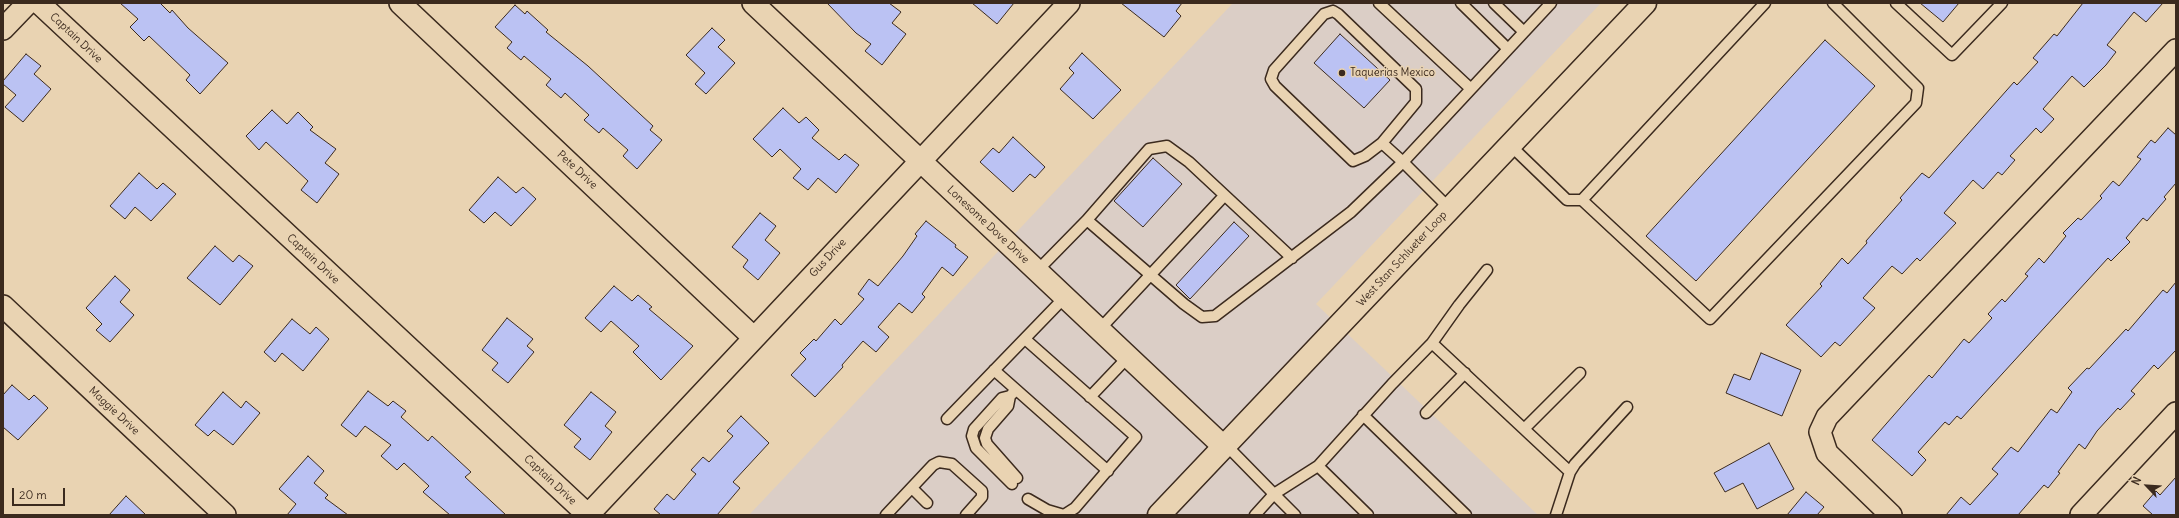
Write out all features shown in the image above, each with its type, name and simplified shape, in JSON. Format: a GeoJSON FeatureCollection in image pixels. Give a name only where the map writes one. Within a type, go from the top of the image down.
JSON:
{"type":"FeatureCollection","features":[{"type":"Feature","properties":{"kind":"main road","name":"West Stan Schlueter Loop"},"geometry":{"type":"LineString","coordinates":[[1159,515],[1645,3]]}},
{"type":"Feature","properties":{"kind":"street"},"geometry":{"type":"LineString","coordinates":[[3,29],[28,3]]}},
{"type":"Feature","properties":{"kind":"street","name":"Captain Drive"},"geometry":{"type":"LineString","coordinates":[[39,3],[588,515]]}},
{"type":"Feature","properties":{"kind":"street","name":"Pete Drive"},"geometry":{"type":"LineString","coordinates":[[400,3],[753,337]]}},
{"type":"Feature","properties":{"kind":"street","name":"Lonesome Dove Drive"},"geometry":{"type":"LineString","coordinates":[[753,3],[1128,357],[1225,446]]}},
{"type":"Feature","properties":{"kind":"street","name":"Gus Drive"},"geometry":{"type":"LineString","coordinates":[[588,515],[753,337],[1069,3]]}},
{"type":"Feature","properties":{"kind":"street"},"geometry":{"type":"LineString","coordinates":[[1891,515],[1827,453],[1820,432],[1827,417],[2176,50]]}},
{"type":"Feature","properties":{"kind":"street","name":"Maggie Drive"},"geometry":{"type":"LineString","coordinates":[[3,306],[225,515]]}},
{"type":"Feature","properties":{"kind":"street"},"geometry":{"type":"LineString","coordinates":[[2081,515],[2176,413]]}},
{"type":"Feature","properties":{"kind":"lane"},"geometry":{"type":"LineString","coordinates":[[1378,3],[1471,89]]}},
{"type":"Feature","properties":{"kind":"lane"},"geometry":{"type":"LineString","coordinates":[[1461,3],[1508,49]]}},
{"type":"Feature","properties":{"kind":"lane"},"geometry":{"type":"LineString","coordinates":[[1087,220],[1202,317],[1215,316],[1351,212],[1403,162],[1551,3]]}},
{"type":"Feature","properties":{"kind":"lane"},"geometry":{"type":"LineString","coordinates":[[1582,200],[1765,3]]}},
{"type":"Feature","properties":{"kind":"lane"},"geometry":{"type":"LineString","coordinates":[[1510,145],[1567,200],[1582,200],[1710,319],[1916,103],[1918,88],[1833,3]]}},
{"type":"Feature","properties":{"kind":"lane"},"geometry":{"type":"LineString","coordinates":[[1896,3],[1952,54],[2002,3]]}},
{"type":"Feature","properties":{"kind":"lane"},"geometry":{"type":"LineString","coordinates":[[1496,4],[1524,32]]}},
{"type":"Feature","properties":{"kind":"lane"},"geometry":{"type":"LineString","coordinates":[[1333,11],[1338,14],[1416,89],[1416,102],[1382,143],[1366,156],[1353,162],[1273,83],[1271,79],[1274,70],[1324,14],[1333,11]]}},
{"type":"Feature","properties":{"kind":"lane"},"geometry":{"type":"LineString","coordinates":[[1382,143],[1450,209]]}},
{"type":"Feature","properties":{"kind":"lane"},"geometry":{"type":"LineString","coordinates":[[1037,271],[1087,220],[1149,149],[1167,146],[1189,162],[1292,258]]}},
{"type":"Feature","properties":{"kind":"lane"},"geometry":{"type":"LineString","coordinates":[[1100,330],[1150,274],[1224,196]]}},
{"type":"Feature","properties":{"kind":"lane"},"geometry":{"type":"LineString","coordinates":[[1255,515],[1274,494],[1318,466],[1363,415],[1432,343],[1459,305],[1487,270]]}},
{"type":"Feature","properties":{"kind":"lane"},"geometry":{"type":"LineString","coordinates":[[947,419],[1065,297]]}},
{"type":"Feature","properties":{"kind":"lane"},"geometry":{"type":"LineString","coordinates":[[1025,339],[1136,437],[1108,471],[1074,508],[1064,515],[1042,507],[1031,497]]}},
{"type":"Feature","properties":{"kind":"lane"},"geometry":{"type":"LineString","coordinates":[[1432,343],[1570,472]]}},
{"type":"Feature","properties":{"kind":"lane"},"geometry":{"type":"LineString","coordinates":[[1090,397],[1128,357]]}},
{"type":"Feature","properties":{"kind":"lane"},"geometry":{"type":"LineString","coordinates":[[994,370],[1013,393],[1108,471]]}},
{"type":"Feature","properties":{"kind":"lane"},"geometry":{"type":"LineString","coordinates":[[1426,413],[1465,373]]}},
{"type":"Feature","properties":{"kind":"lane"},"geometry":{"type":"LineString","coordinates":[[1524,429],[1580,373]]}},
{"type":"Feature","properties":{"kind":"lane"},"geometry":{"type":"LineString","coordinates":[[1013,393],[1002,398],[974,429],[972,436],[976,448],[1015,481]]}},
{"type":"Feature","properties":{"kind":"lane"},"geometry":{"type":"LineString","coordinates":[[1556,515],[1570,472],[1575,464],[1627,407]]}},
{"type":"Feature","properties":{"kind":"lane"},"geometry":{"type":"LineString","coordinates":[[1363,415],[1466,515]]}},
{"type":"Feature","properties":{"kind":"lane"},"geometry":{"type":"LineString","coordinates":[[1225,446],[1295,515]]}},
{"type":"Feature","properties":{"kind":"lane"},"geometry":{"type":"LineString","coordinates":[[886,515],[933,465],[939,462],[952,464],[982,491],[982,497],[966,515]]}},
{"type":"Feature","properties":{"kind":"lane"},"geometry":{"type":"LineString","coordinates":[[1318,466],[1368,515]]}},
{"type":"Feature","properties":{"kind":"lane"},"geometry":{"type":"LineString","coordinates":[[912,488],[928,503]]}},
{"type":"Feature","properties":{"kind":"shaded area"},"geometry":{"type":"Polygon","coordinates":[[[1233,3],[1601,3],[1316,304],[1538,515],[749,515],[1233,3]]]}},
{"type":"Feature","properties":{"kind":"building"},"geometry":{"type":"Polygon","coordinates":[[[120,3],[160,3],[170,13],[172,10],[188,28],[228,63],[200,94],[186,80],[190,75],[149,36],[144,41],[130,27],[138,19],[120,3]]]}},
{"type":"Feature","properties":{"kind":"building"},"geometry":{"type":"Polygon","coordinates":[[[827,3],[889,3],[901,12],[892,23],[906,34],[882,65],[865,51],[871,44],[856,33],[827,3]]]}},
{"type":"Feature","properties":{"kind":"building"},"geometry":{"type":"Polygon","coordinates":[[[972,3],[1014,3],[997,24],[972,3]]]}},
{"type":"Feature","properties":{"kind":"building"},"geometry":{"type":"Polygon","coordinates":[[[1121,3],[1182,3],[1176,11],[1181,16],[1164,37],[1121,3]]]}},
{"type":"Feature","properties":{"kind":"building"},"geometry":{"type":"Polygon","coordinates":[[[1920,3],[1959,3],[1943,22],[1920,3]]]}},
{"type":"Feature","properties":{"kind":"building"},"geometry":{"type":"Polygon","coordinates":[[[2083,3],[2163,3],[2146,22],[2134,12],[2107,45],[2116,52],[2106,65],[2084,87],[2072,76],[2043,109],[2054,119],[2041,133],[2036,128],[2010,156],[2015,160],[2002,175],[1998,172],[1983,189],[1973,180],[1944,213],[1956,223],[1920,261],[1917,258],[1902,274],[1892,266],[1863,298],[1875,308],[1840,346],[1835,342],[1821,357],[1786,325],[1822,286],[1820,284],[1842,258],[1848,264],[1867,243],[1866,241],[1902,200],[1900,198],[1922,173],[1929,178],[2014,82],[2017,85],[2038,62],[2033,58],[2054,34],[2057,36],[2083,3]]]}},
{"type":"Feature","properties":{"kind":"building"},"geometry":{"type":"Polygon","coordinates":[[[515,5],[525,14],[527,11],[548,30],[546,32],[588,66],[653,126],[650,130],[662,140],[637,169],[623,156],[628,150],[603,128],[599,133],[584,120],[589,115],[565,93],[561,98],[546,85],[551,79],[524,56],[521,60],[507,48],[512,42],[495,27],[515,5]]]}},
{"type":"Feature","properties":{"kind":"building"},"geometry":{"type":"Polygon","coordinates":[[[712,28],[725,40],[718,47],[735,63],[706,94],[695,84],[705,73],[686,55],[712,28]]]}},
{"type":"Feature","properties":{"kind":"building"},"geometry":{"type":"Polygon","coordinates":[[[1340,34],[1390,80],[1364,108],[1314,63],[1340,34]]]}},
{"type":"Feature","properties":{"kind":"building"},"geometry":{"type":"Polygon","coordinates":[[[1825,40],[1875,86],[1696,281],[1646,236],[1825,40]]]}},
{"type":"Feature","properties":{"kind":"building"},"geometry":{"type":"Polygon","coordinates":[[[1082,53],[1121,90],[1093,119],[1060,89],[1074,73],[1069,68],[1082,53]]]}},
{"type":"Feature","properties":{"kind":"building"},"geometry":{"type":"Polygon","coordinates":[[[26,54],[41,66],[34,74],[51,89],[23,122],[5,107],[16,95],[3,84],[3,81],[26,54]]]}},
{"type":"Feature","properties":{"kind":"building"},"geometry":{"type":"Polygon","coordinates":[[[783,108],[799,123],[806,117],[819,130],[812,138],[839,160],[845,154],[859,165],[836,193],[818,178],[808,190],[793,178],[801,169],[780,149],[772,157],[753,139],[783,108]]]}},
{"type":"Feature","properties":{"kind":"building"},"geometry":{"type":"Polygon","coordinates":[[[272,110],[287,124],[298,112],[313,127],[310,130],[336,149],[325,163],[339,174],[317,203],[301,190],[308,181],[266,142],[259,150],[246,136],[272,110]]]}},
{"type":"Feature","properties":{"kind":"building"},"geometry":{"type":"Polygon","coordinates":[[[2168,128],[2176,135],[2176,183],[2164,197],[2166,199],[2147,221],[2143,218],[2126,238],[2130,242],[2111,261],[2108,258],[1961,419],[1957,416],[1949,425],[1945,422],[1918,452],[1926,460],[1912,476],[1872,440],[1929,375],[1932,378],[1964,339],[1969,343],[1992,318],[1988,314],[2002,299],[2005,302],[2028,276],[2025,274],[2039,258],[2044,263],[2066,236],[2063,233],[2078,218],[2081,220],[2102,198],[2100,196],[2113,181],[2119,186],[2141,159],[2137,157],[2151,140],[2155,143],[2168,128]]]}},
{"type":"Feature","properties":{"kind":"building"},"geometry":{"type":"Polygon","coordinates":[[[1013,137],[1045,167],[1035,178],[1030,174],[1013,192],[980,162],[993,148],[999,153],[1013,137]]]}},
{"type":"Feature","properties":{"kind":"building"},"geometry":{"type":"Polygon","coordinates":[[[1153,158],[1182,184],[1143,227],[1114,201],[1153,158]]]}},
{"type":"Feature","properties":{"kind":"building"},"geometry":{"type":"Polygon","coordinates":[[[139,173],[157,189],[163,183],[176,194],[151,221],[135,207],[125,219],[110,206],[139,173]]]}},
{"type":"Feature","properties":{"kind":"building"},"geometry":{"type":"Polygon","coordinates":[[[498,177],[516,193],[523,187],[536,199],[511,226],[495,212],[484,223],[469,210],[498,177]]]}},
{"type":"Feature","properties":{"kind":"building"},"geometry":{"type":"Polygon","coordinates":[[[760,213],[776,226],[765,240],[780,253],[758,280],[743,267],[748,260],[732,247],[760,213]]]}},
{"type":"Feature","properties":{"kind":"building"},"geometry":{"type":"Polygon","coordinates":[[[926,221],[956,245],[955,247],[968,257],[953,276],[942,267],[922,294],[925,297],[912,313],[899,303],[878,327],[889,337],[876,352],[863,341],[842,365],[843,367],[815,397],[791,375],[806,359],[800,353],[814,339],[816,341],[835,319],[841,325],[864,299],[858,294],[869,279],[878,286],[903,256],[917,236],[915,234],[926,221]]]}},
{"type":"Feature","properties":{"kind":"building"},"geometry":{"type":"Polygon","coordinates":[[[1234,222],[1249,236],[1190,299],[1176,285],[1234,222]]]}},
{"type":"Feature","properties":{"kind":"building"},"geometry":{"type":"Polygon","coordinates":[[[215,246],[233,262],[239,255],[253,266],[220,305],[187,278],[215,246]]]}},
{"type":"Feature","properties":{"kind":"building"},"geometry":{"type":"Polygon","coordinates":[[[115,276],[130,290],[120,302],[134,315],[110,342],[96,330],[102,324],[86,308],[115,276]]]}},
{"type":"Feature","properties":{"kind":"building"},"geometry":{"type":"Polygon","coordinates":[[[2176,282],[2176,350],[2158,369],[2154,365],[2131,391],[2135,394],[2120,410],[2118,408],[2097,431],[2085,449],[2079,444],[2048,488],[2044,485],[2018,515],[1946,515],[1961,497],[1970,505],[1998,474],[1992,469],[2011,447],[2018,452],[2051,409],[2057,413],[2072,392],[2068,388],[2087,368],[2089,369],[2126,329],[2128,331],[2163,290],[2167,293],[2176,282]]]}},
{"type":"Feature","properties":{"kind":"building"},"geometry":{"type":"Polygon","coordinates":[[[614,286],[632,301],[638,295],[652,307],[649,309],[693,346],[661,380],[633,352],[639,346],[611,321],[601,332],[585,318],[614,286]]]}},
{"type":"Feature","properties":{"kind":"building"},"geometry":{"type":"Polygon","coordinates":[[[507,318],[533,339],[527,346],[534,352],[508,383],[492,370],[498,363],[482,350],[507,318]]]}},
{"type":"Feature","properties":{"kind":"building"},"geometry":{"type":"Polygon","coordinates":[[[292,319],[310,334],[316,327],[329,339],[303,371],[282,353],[275,362],[264,352],[292,319]]]}},
{"type":"Feature","properties":{"kind":"building"},"geometry":{"type":"Polygon","coordinates":[[[1761,353],[1801,370],[1782,416],[1726,393],[1734,374],[1750,380],[1761,353]]]}},
{"type":"Feature","properties":{"kind":"building"},"geometry":{"type":"Polygon","coordinates":[[[12,385],[29,400],[34,395],[48,408],[18,440],[3,427],[3,395],[12,385]]]}},
{"type":"Feature","properties":{"kind":"building"},"geometry":{"type":"Polygon","coordinates":[[[368,391],[388,406],[393,401],[406,411],[401,417],[428,441],[432,436],[471,472],[465,477],[506,515],[450,515],[423,492],[429,486],[404,463],[397,470],[381,456],[391,445],[365,426],[356,437],[341,425],[368,391]]]}},
{"type":"Feature","properties":{"kind":"building"},"geometry":{"type":"Polygon","coordinates":[[[223,392],[241,408],[246,401],[260,413],[233,445],[214,430],[208,436],[195,425],[223,392]]]}},
{"type":"Feature","properties":{"kind":"building"},"geometry":{"type":"Polygon","coordinates":[[[591,392],[616,412],[605,426],[612,432],[590,460],[574,447],[581,439],[564,425],[591,392]]]}},
{"type":"Feature","properties":{"kind":"building"},"geometry":{"type":"Polygon","coordinates":[[[741,416],[769,443],[733,482],[740,488],[717,515],[661,515],[654,509],[667,494],[674,500],[696,474],[691,470],[703,457],[709,462],[733,436],[727,431],[741,416]]]}},
{"type":"Feature","properties":{"kind":"building"},"geometry":{"type":"Polygon","coordinates":[[[1769,443],[1794,489],[1757,509],[1743,483],[1725,492],[1714,473],[1769,443]]]}},
{"type":"Feature","properties":{"kind":"building"},"geometry":{"type":"Polygon","coordinates":[[[308,456],[324,471],[314,483],[328,495],[325,498],[348,515],[287,515],[296,504],[279,489],[308,456]]]}},
{"type":"Feature","properties":{"kind":"building"},"geometry":{"type":"Polygon","coordinates":[[[2176,477],[2176,515],[2153,515],[2143,506],[2156,491],[2160,495],[2176,477]]]}},
{"type":"Feature","properties":{"kind":"building"},"geometry":{"type":"Polygon","coordinates":[[[1806,492],[1824,507],[1817,515],[1787,515],[1806,492]]]}},
{"type":"Feature","properties":{"kind":"building"},"geometry":{"type":"Polygon","coordinates":[[[126,496],[146,515],[109,515],[126,496]]]}},
{"type":"Feature","properties":{"kind":"place","name":"Taquerias Mexico"},"geometry":{"type":"Point","coordinates":[1342,73]}}]}
